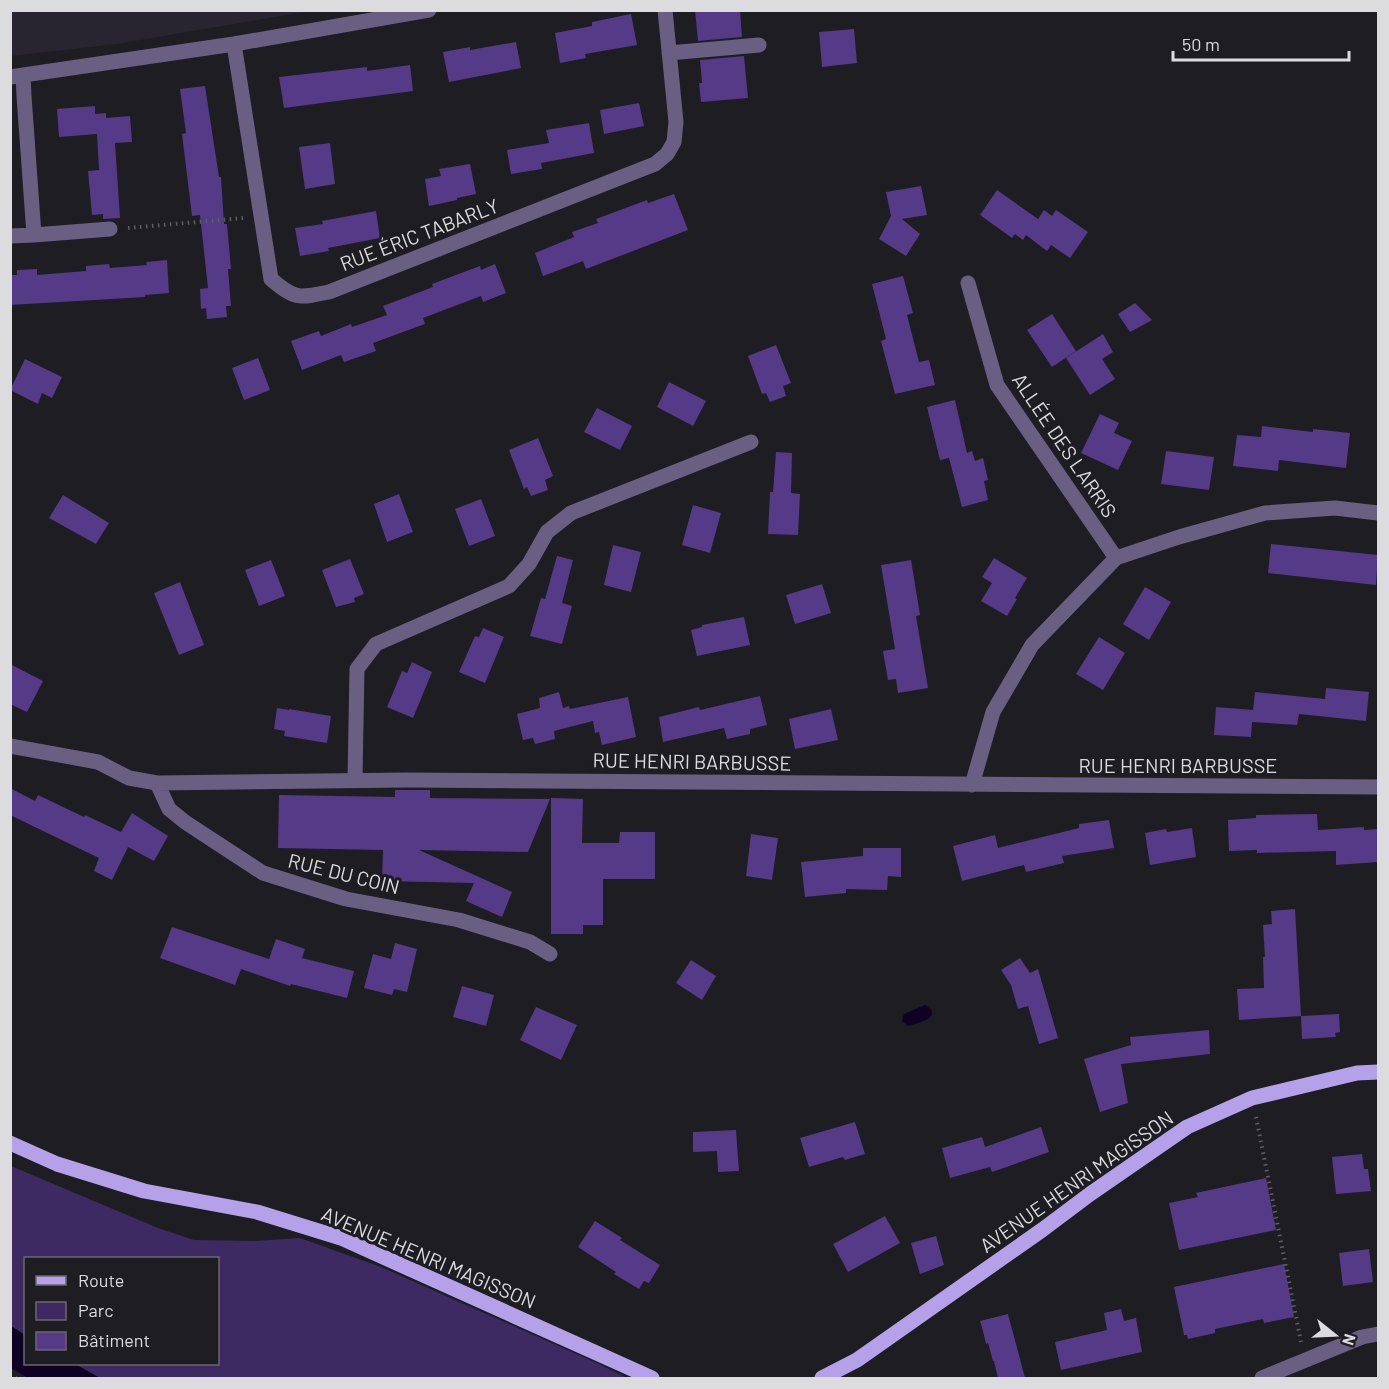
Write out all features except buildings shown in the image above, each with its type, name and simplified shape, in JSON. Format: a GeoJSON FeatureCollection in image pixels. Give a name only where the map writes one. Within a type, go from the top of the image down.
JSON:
{"type":"FeatureCollection","features":[{"type":"Feature","properties":{"kind":"main road","name":"AVENUE HENRI MAGISSON"},"geometry":{"type":"LineString","coordinates":[[822,1378],[857,1360],[1187,1127],[1252,1098],[1357,1073],[1378,1072]]}},
{"type":"Feature","properties":{"kind":"main road","name":"AVENUE HENRI MAGISSON"},"geometry":{"type":"LineString","coordinates":[[10,1143],[57,1164],[144,1191],[256,1212],[342,1238],[652,1378]]}},
{"type":"Feature","properties":{"kind":"street"},"geometry":{"type":"LineString","coordinates":[[34,235],[24,96],[17,76],[234,44],[429,10]]}},
{"type":"Feature","properties":{"kind":"street","name":"RUE ÉRIC TABARLY"},"geometry":{"type":"LineString","coordinates":[[234,44],[270,279],[285,292],[304,297],[329,292],[655,164],[667,154],[674,142],[676,122],[665,10]]}},
{"type":"Feature","properties":{"kind":"street"},"geometry":{"type":"LineString","coordinates":[[669,53],[759,45]]}},
{"type":"Feature","properties":{"kind":"street"},"geometry":{"type":"LineString","coordinates":[[10,236],[110,230]]}},
{"type":"Feature","properties":{"kind":"street","name":"ALLÉE DES LARRIS"},"geometry":{"type":"LineString","coordinates":[[968,283],[997,385],[1116,558]]}},
{"type":"Feature","properties":{"kind":"street"},"geometry":{"type":"LineString","coordinates":[[355,779],[357,669],[376,644],[509,586],[529,564],[547,532],[571,513],[751,442]]}},
{"type":"Feature","properties":{"kind":"street"},"geometry":{"type":"LineString","coordinates":[[972,785],[993,712],[1032,645],[1116,558],[1179,537],[1265,513],[1335,508],[1378,513]]}},
{"type":"Feature","properties":{"kind":"street","name":"RUE HENRI BARBUSSE"},"geometry":{"type":"LineString","coordinates":[[10,746],[98,762],[129,778],[157,783],[355,779],[1378,787]]}},
{"type":"Feature","properties":{"kind":"street","name":"RUE DU COIN"},"geometry":{"type":"LineString","coordinates":[[157,783],[169,808],[185,822],[263,873],[346,899],[459,920],[530,942],[550,954]]}},
{"type":"Feature","properties":{"kind":"street"},"geometry":{"type":"LineString","coordinates":[[1262,1378],[1362,1337],[1378,1334]]}},
{"type":"Feature","properties":{"kind":"path"},"geometry":{"type":"LineString","coordinates":[[110,230],[261,217]]}},
{"type":"Feature","properties":{"kind":"path"},"geometry":{"type":"LineString","coordinates":[[1252,1098],[1304,1361]]}},
{"type":"Feature","properties":{"kind":"path"},"geometry":{"type":"LineString","coordinates":[[10,1375],[16,1378]]}},
{"type":"Feature","properties":{"kind":"shaded area"},"geometry":{"type":"Polygon","coordinates":[[[10,11],[310,11],[117,44],[11,56],[10,11]]]}},
{"type":"Feature","properties":{"kind":"shaded area"},"geometry":{"type":"Polygon","coordinates":[[[925,1005],[932,1013],[928,1019],[908,1026],[902,1021],[904,1014],[925,1005]]]}},
{"type":"Feature","properties":{"kind":"shaded area"},"geometry":{"type":"Polygon","coordinates":[[[11,1326],[24,1334],[24,1365],[77,1365],[100,1378],[28,1378],[11,1368],[11,1326]]]}},
{"type":"Feature","properties":{"kind":"green space"},"geometry":{"type":"Polygon","coordinates":[[[11,1166],[158,1228],[194,1240],[256,1241],[300,1238],[381,1267],[627,1378],[100,1378],[77,1365],[219,1365],[219,1257],[24,1257],[24,1334],[11,1326],[11,1166]]]}}]}
